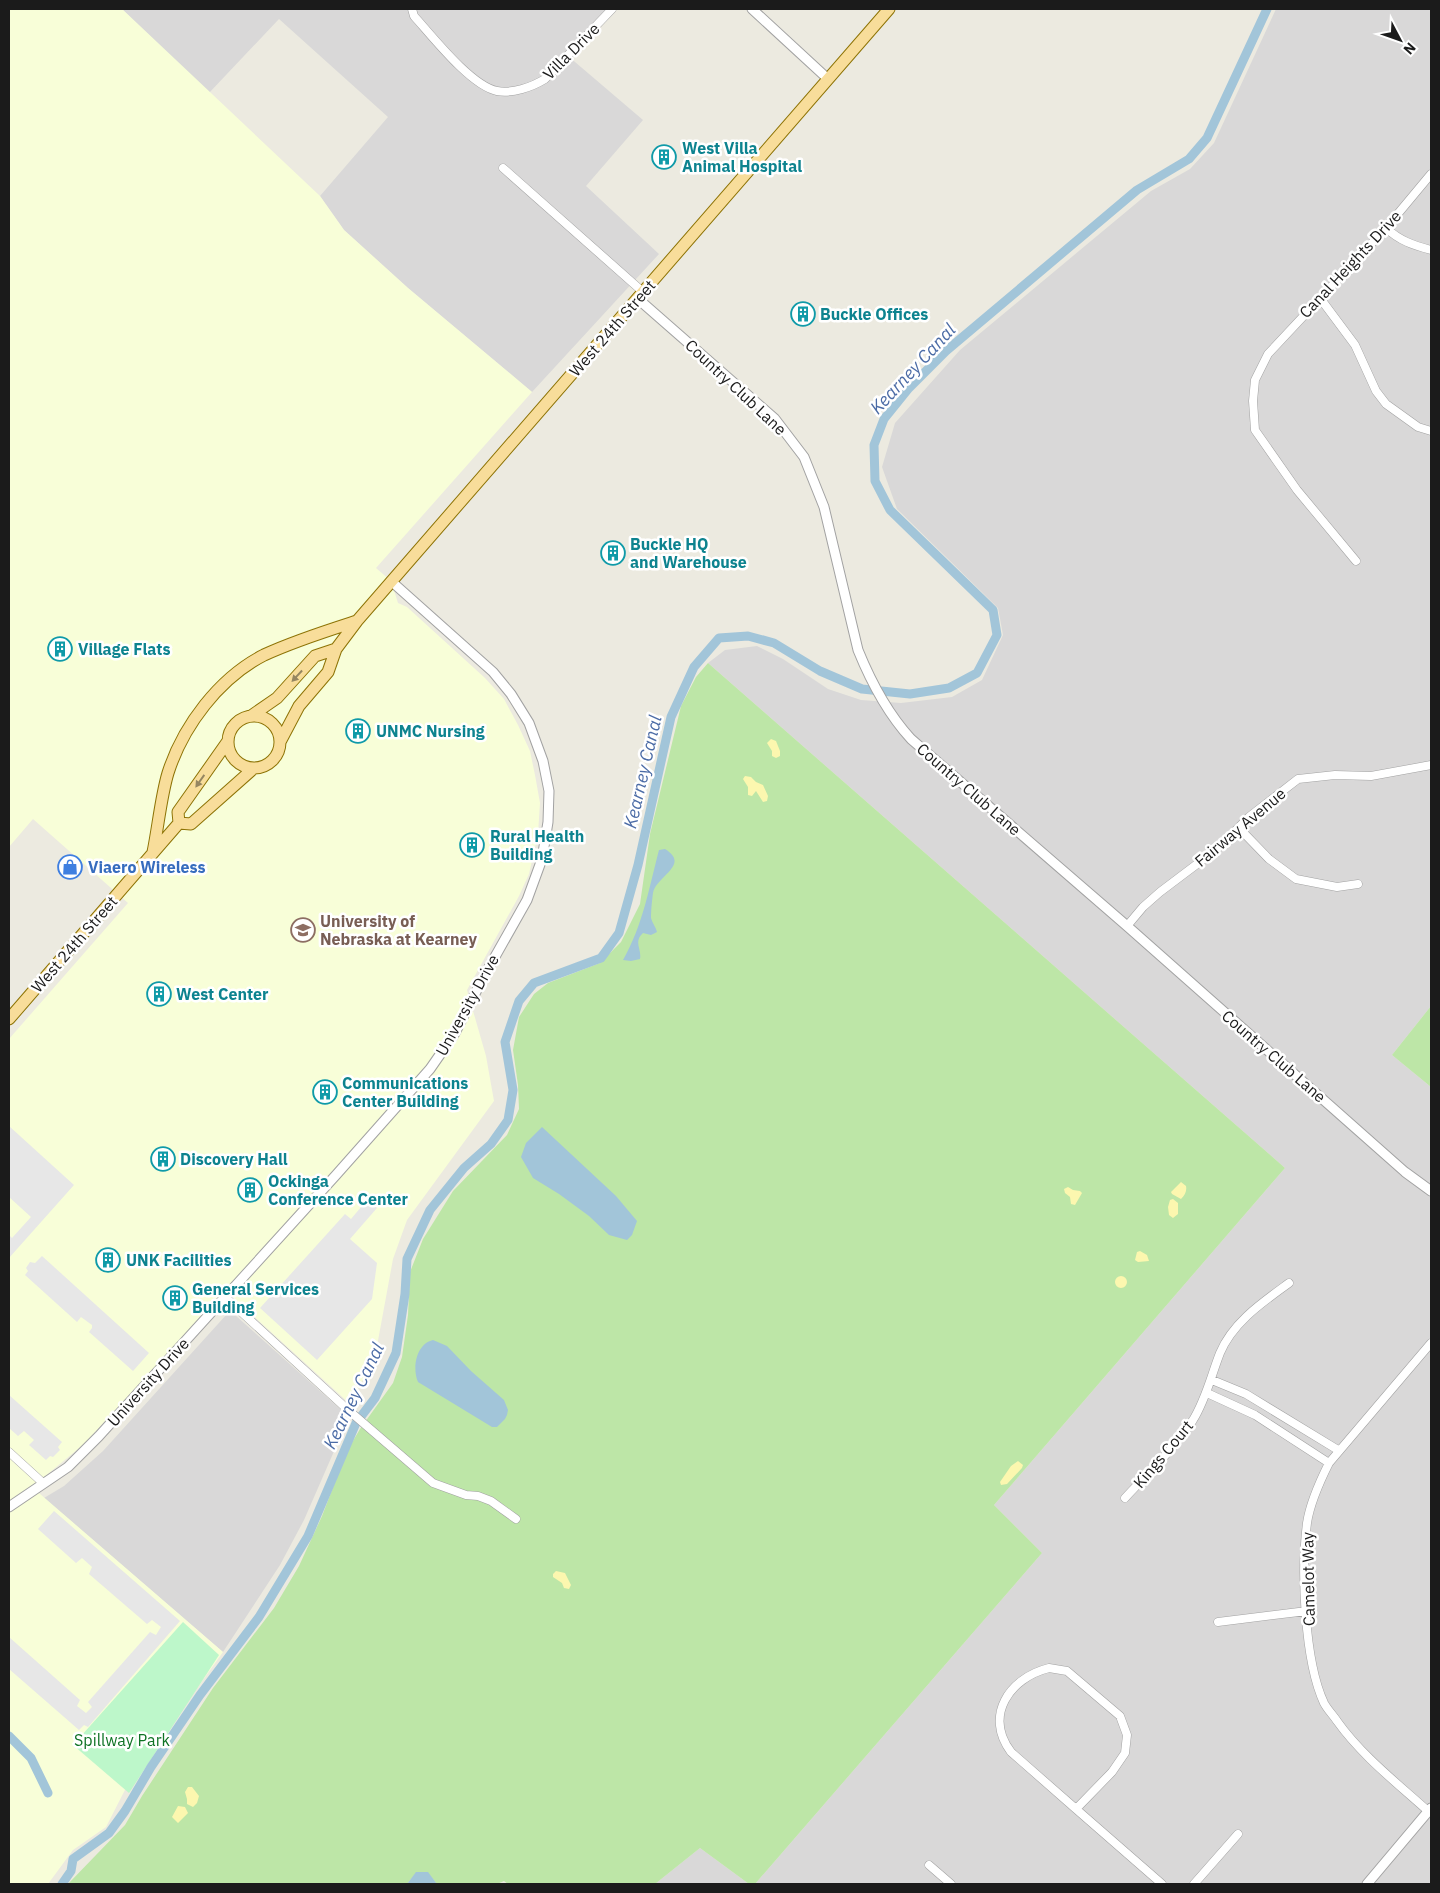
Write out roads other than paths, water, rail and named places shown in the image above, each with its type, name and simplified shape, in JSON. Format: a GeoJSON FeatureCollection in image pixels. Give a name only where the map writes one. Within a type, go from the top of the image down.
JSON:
{"type":"FeatureCollection","features":[{"type":"Feature","properties":{"kind":"main road","name":"West 24th Street"},"geometry":{"type":"LineString","coordinates":[[280,742],[299,706],[328,672],[336,648],[357,621],[889,9]]}},
{"type":"Feature","properties":{"kind":"main road"},"geometry":{"type":"LineString","coordinates":[[153,853],[167,776],[173,759],[181,740],[209,700],[231,677],[264,656],[297,641],[357,621]]}},
{"type":"Feature","properties":{"kind":"main road","name":"West 24th Street"},"geometry":{"type":"LineString","coordinates":[[251,716],[277,698],[315,656],[336,648]]}},
{"type":"Feature","properties":{"kind":"main road"},"geometry":{"type":"LineString","coordinates":[[251,716],[265,719],[271,723],[276,728],[280,742],[276,755],[271,762],[254,768],[243,766],[237,762],[229,749],[228,741],[236,724],[251,716]]}},
{"type":"Feature","properties":{"kind":"main road","name":"West 24th Street"},"geometry":{"type":"LineString","coordinates":[[9,1019],[179,823],[178,812],[228,741]]}},
{"type":"Feature","properties":{"kind":"main road","name":"West 24th Street"},"geometry":{"type":"LineString","coordinates":[[179,823],[191,824],[254,768]]}},
{"type":"Feature","properties":{"kind":"street","name":"Villa Drive"},"geometry":{"type":"LineString","coordinates":[[412,9],[414,16],[459,65],[480,84],[497,91],[531,87],[545,79],[612,9]]}},
{"type":"Feature","properties":{"kind":"street"},"geometry":{"type":"LineString","coordinates":[[752,9],[828,79]]}},
{"type":"Feature","properties":{"kind":"street"},"geometry":{"type":"LineString","coordinates":[[503,168],[640,295]]}},
{"type":"Feature","properties":{"kind":"street","name":"Canal Heights Drive"},"geometry":{"type":"LineString","coordinates":[[1356,561],[1297,490],[1255,430],[1253,401],[1255,380],[1268,354],[1386,228],[1431,174]]}},
{"type":"Feature","properties":{"kind":"street"},"geometry":{"type":"LineString","coordinates":[[1386,228],[1407,243],[1431,250]]}},
{"type":"Feature","properties":{"kind":"street","name":"Country Club Lane"},"geometry":{"type":"LineString","coordinates":[[640,295],[775,419],[804,457],[824,507],[858,650],[868,674],[898,724],[911,739],[1127,926],[1405,1172],[1431,1191]]}},
{"type":"Feature","properties":{"kind":"street"},"geometry":{"type":"LineString","coordinates":[[1320,298],[1355,345],[1376,391],[1386,404],[1418,427],[1431,431]]}},
{"type":"Feature","properties":{"kind":"street","name":"University Drive"},"geometry":{"type":"LineString","coordinates":[[9,1507],[68,1467],[99,1436],[430,1069],[455,1033],[483,978],[527,900],[542,859],[548,822],[549,790],[543,761],[529,723],[511,694],[493,672],[391,581]]}},
{"type":"Feature","properties":{"kind":"street","name":"Fairway Avenue"},"geometry":{"type":"LineString","coordinates":[[1127,926],[1160,892],[1217,850],[1248,817],[1298,779],[1335,775],[1371,776],[1431,765]]}},
{"type":"Feature","properties":{"kind":"street"},"geometry":{"type":"LineString","coordinates":[[1239,828],[1269,859],[1296,879],[1337,887],[1358,884]]}},
{"type":"Feature","properties":{"kind":"street","name":"Kings Court"},"geometry":{"type":"LineString","coordinates":[[1125,1498],[1179,1440],[1194,1419],[1207,1394],[1221,1352],[1235,1328],[1259,1305],[1289,1283]]}},
{"type":"Feature","properties":{"kind":"street"},"geometry":{"type":"LineString","coordinates":[[225,1297],[350,1412],[432,1483],[466,1495],[478,1496],[491,1501],[516,1519]]}},
{"type":"Feature","properties":{"kind":"street","name":"Camelot Way"},"geometry":{"type":"LineString","coordinates":[[1430,1810],[1383,1771],[1344,1731],[1324,1703],[1310,1658],[1305,1583],[1307,1522],[1329,1462],[1431,1343]]}},
{"type":"Feature","properties":{"kind":"street"},"geometry":{"type":"LineString","coordinates":[[1212,1380],[1246,1394],[1338,1450]]}},
{"type":"Feature","properties":{"kind":"street"},"geometry":{"type":"LineString","coordinates":[[1207,1394],[1255,1416],[1329,1462]]}},
{"type":"Feature","properties":{"kind":"street"},"geometry":{"type":"LineString","coordinates":[[9,1452],[44,1483]]}},
{"type":"Feature","properties":{"kind":"street"},"geometry":{"type":"LineString","coordinates":[[1218,1622],[1307,1611]]}},
{"type":"Feature","properties":{"kind":"street"},"geometry":{"type":"LineString","coordinates":[[1076,1809],[1112,1772],[1125,1753],[1127,1735],[1120,1716],[1067,1671],[1048,1668],[1036,1671],[1022,1680],[1004,1700],[1000,1714],[1004,1742],[1011,1752],[1076,1809],[1162,1884]]}},
{"type":"Feature","properties":{"kind":"street"},"geometry":{"type":"LineString","coordinates":[[1366,1884],[1430,1810]]}},
{"type":"Feature","properties":{"kind":"street"},"geometry":{"type":"LineString","coordinates":[[1194,1884],[1238,1834]]}},
{"type":"Feature","properties":{"kind":"street"},"geometry":{"type":"LineString","coordinates":[[929,1865],[951,1884]]}},
{"type":"Feature","properties":{"kind":"water"},"geometry":{"type":"Polygon","coordinates":[[[665,849],[675,860],[670,871],[655,887],[653,893],[651,918],[657,932],[651,935],[643,933],[640,936],[638,943],[640,959],[623,960],[641,920],[659,850],[665,849]]]}},
{"type":"Feature","properties":{"kind":"water"},"geometry":{"type":"Polygon","coordinates":[[[542,1127],[616,1196],[637,1221],[632,1235],[627,1240],[609,1235],[589,1216],[533,1178],[521,1157],[526,1143],[542,1127]]]}},
{"type":"Feature","properties":{"kind":"water"},"geometry":{"type":"Polygon","coordinates":[[[433,1340],[447,1346],[471,1371],[504,1400],[508,1410],[507,1415],[497,1427],[492,1427],[418,1382],[415,1370],[419,1351],[427,1342],[433,1340]]]}},
{"type":"Feature","properties":{"kind":"water"},"geometry":{"type":"Polygon","coordinates":[[[416,1872],[428,1872],[437,1884],[407,1884],[416,1872]]]}},
{"type":"Feature","properties":{"kind":"waterway","name":"Kearney Canal"},"geometry":{"type":"LineString","coordinates":[[62,1884],[71,1871],[73,1859],[109,1833],[125,1811],[151,1767],[200,1695],[259,1617],[308,1536],[356,1423],[375,1398],[396,1353],[405,1294],[407,1259],[430,1210],[464,1168],[491,1144],[508,1120],[513,1090],[505,1042],[519,1001],[534,983],[601,958],[619,933],[638,865],[671,717],[694,667],[719,638],[748,636],[774,643],[820,671],[862,689],[910,694],[949,688],[977,673],[997,635],[993,610],[890,510],[875,481],[874,445],[884,419],[909,388],[946,351],[1137,190],[1189,159],[1207,138],[1267,9]]}},
{"type":"Feature","properties":{"kind":"waterway"},"geometry":{"type":"LineString","coordinates":[[9,1736],[31,1758],[48,1793]]}},
{"type":"Feature","properties":{"kind":"place","name":"West Villa Animal Hospital"},"geometry":{"type":"Point","coordinates":[664,157]}},
{"type":"Feature","properties":{"kind":"place","name":"Buckle Offices"},"geometry":{"type":"Point","coordinates":[803,314]}},
{"type":"Feature","properties":{"kind":"place","name":"Buckle HQ and Warehouse"},"geometry":{"type":"Point","coordinates":[613,553]}},
{"type":"Feature","properties":{"kind":"place","name":"Village Flats"},"geometry":{"type":"Point","coordinates":[60,649]}},
{"type":"Feature","properties":{"kind":"place","name":"UNMC Nursing"},"geometry":{"type":"Point","coordinates":[358,731]}},
{"type":"Feature","properties":{"kind":"place","name":"Rural Health Building"},"geometry":{"type":"Point","coordinates":[472,845]}},
{"type":"Feature","properties":{"kind":"place","name":"Viaero Wireless"},"geometry":{"type":"Point","coordinates":[70,867]}},
{"type":"Feature","properties":{"kind":"place","name":"University of Nebraska at Kearney"},"geometry":{"type":"Point","coordinates":[303,930]}},
{"type":"Feature","properties":{"kind":"place","name":"West Center"},"geometry":{"type":"Point","coordinates":[159,994]}},
{"type":"Feature","properties":{"kind":"place","name":"Communications Center Building"},"geometry":{"type":"Point","coordinates":[325,1092]}},
{"type":"Feature","properties":{"kind":"place","name":"Discovery Hall"},"geometry":{"type":"Point","coordinates":[163,1159]}},
{"type":"Feature","properties":{"kind":"place","name":"Ockinga Conference Center"},"geometry":{"type":"Point","coordinates":[250,1190]}},
{"type":"Feature","properties":{"kind":"place","name":"UNK Facilities"},"geometry":{"type":"Point","coordinates":[108,1260]}},
{"type":"Feature","properties":{"kind":"place","name":"General Services Building"},"geometry":{"type":"Point","coordinates":[175,1298]}},
{"type":"Feature","properties":{"kind":"park label","name":"Spillway Park"},"geometry":{"type":"Point","coordinates":[122,1740]}}]}
